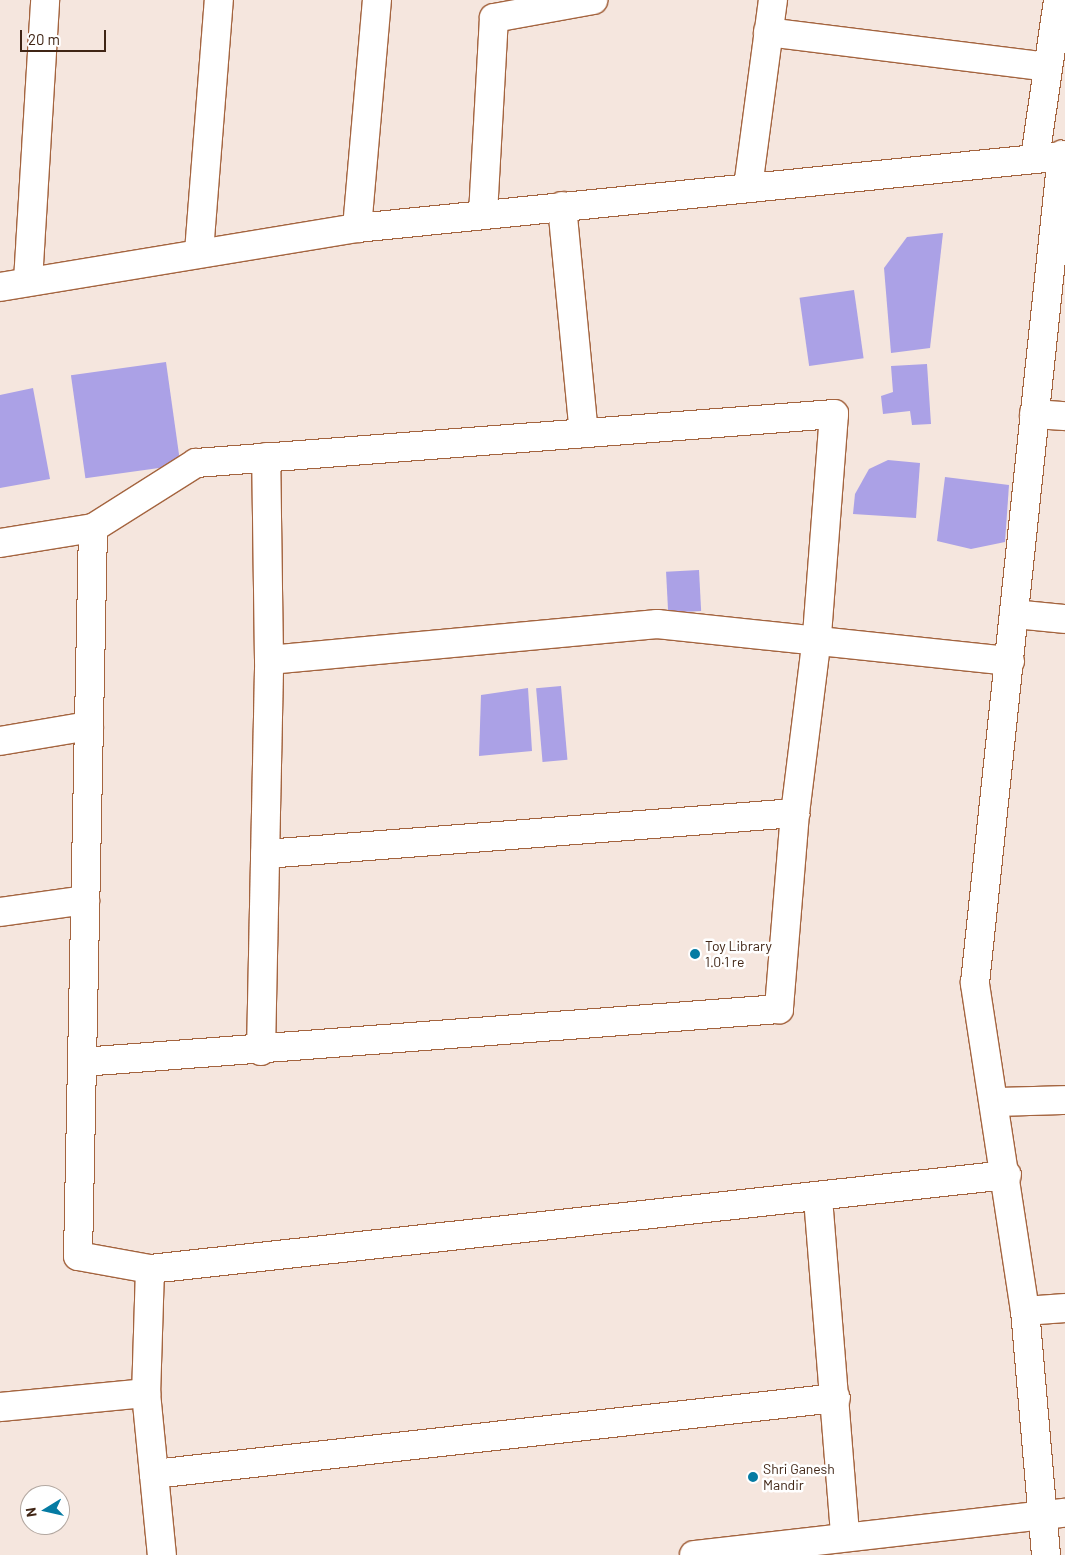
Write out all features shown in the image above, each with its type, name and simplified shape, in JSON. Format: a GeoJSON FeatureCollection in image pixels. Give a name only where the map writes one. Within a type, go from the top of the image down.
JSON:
{"type":"FeatureCollection","features":[{"type":"Feature","properties":{"kind":"street"},"geometry":{"type":"LineString","coordinates":[[28,281],[45,0]]}},
{"type":"Feature","properties":{"kind":"street"},"geometry":{"type":"LineString","coordinates":[[199,252],[219,0]]}},
{"type":"Feature","properties":{"kind":"street"},"geometry":{"type":"LineString","coordinates":[[357,228],[377,0]]}},
{"type":"Feature","properties":{"kind":"street"},"geometry":{"type":"LineString","coordinates":[[484,214],[494,18],[593,0]]}},
{"type":"Feature","properties":{"kind":"street"},"geometry":{"type":"LineString","coordinates":[[748,188],[773,0]]}},
{"type":"Feature","properties":{"kind":"street"},"geometry":{"type":"LineString","coordinates":[[1035,158],[1058,0]]}},
{"type":"Feature","properties":{"kind":"street"},"geometry":{"type":"LineString","coordinates":[[768,32],[1048,66]]}},
{"type":"Feature","properties":{"kind":"street"},"geometry":{"type":"LineString","coordinates":[[0,287],[199,252],[357,228],[1064,155],[1034,414],[1010,661],[974,983],[1007,1175],[1054,1513],[1046,1555]]}},
{"type":"Feature","properties":{"kind":"street"},"geometry":{"type":"LineString","coordinates":[[562,206],[584,433]]}},
{"type":"Feature","properties":{"kind":"street"},"geometry":{"type":"LineString","coordinates":[[0,543],[93,528],[196,463],[834,414],[817,637],[795,813],[779,1009],[261,1051],[82,1062]]}},
{"type":"Feature","properties":{"kind":"street"},"geometry":{"type":"LineString","coordinates":[[1034,414],[1065,416]]}},
{"type":"Feature","properties":{"kind":"street"},"geometry":{"type":"LineString","coordinates":[[261,1051],[269,660],[266,457]]}},
{"type":"Feature","properties":{"kind":"street"},"geometry":{"type":"LineString","coordinates":[[93,528],[78,1256],[150,1269],[818,1198],[1007,1175]]}},
{"type":"Feature","properties":{"kind":"street"},"geometry":{"type":"LineString","coordinates":[[1014,614],[1065,619]]}},
{"type":"Feature","properties":{"kind":"street"},"geometry":{"type":"LineString","coordinates":[[269,660],[657,624],[817,637],[1010,661]]}},
{"type":"Feature","properties":{"kind":"street"},"geometry":{"type":"LineString","coordinates":[[0,741],[89,726]]}},
{"type":"Feature","properties":{"kind":"street"},"geometry":{"type":"LineString","coordinates":[[265,854],[795,813]]}},
{"type":"Feature","properties":{"kind":"street"},"geometry":{"type":"LineString","coordinates":[[0,912],[85,900]]}},
{"type":"Feature","properties":{"kind":"street"},"geometry":{"type":"LineString","coordinates":[[994,1102],[1065,1100]]}},
{"type":"Feature","properties":{"kind":"street"},"geometry":{"type":"LineString","coordinates":[[818,1198],[836,1398],[845,1537]]}},
{"type":"Feature","properties":{"kind":"street"},"geometry":{"type":"LineString","coordinates":[[150,1269],[146,1393],[162,1555]]}},
{"type":"Feature","properties":{"kind":"street"},"geometry":{"type":"LineString","coordinates":[[1026,1310],[1065,1308]]}},
{"type":"Feature","properties":{"kind":"street"},"geometry":{"type":"LineString","coordinates":[[0,1407],[146,1393]]}},
{"type":"Feature","properties":{"kind":"street"},"geometry":{"type":"LineString","coordinates":[[154,1474],[836,1398]]}},
{"type":"Feature","properties":{"kind":"street"},"geometry":{"type":"LineString","coordinates":[[694,1555],[1054,1513]]}},
{"type":"Feature","properties":{"kind":"building"},"geometry":{"type":"Polygon","coordinates":[[[943,233],[930,348],[891,353],[884,268],[907,237],[943,233]]]}},
{"type":"Feature","properties":{"kind":"building"},"geometry":{"type":"Polygon","coordinates":[[[854,290],[864,358],[809,366],[800,298],[854,290]]]}},
{"type":"Feature","properties":{"kind":"building"},"geometry":{"type":"Polygon","coordinates":[[[166,362],[180,465],[85,478],[71,375],[166,362]]]}},
{"type":"Feature","properties":{"kind":"building"},"geometry":{"type":"Polygon","coordinates":[[[927,364],[931,424],[912,425],[910,411],[883,414],[881,396],[893,392],[891,366],[927,364]]]}},
{"type":"Feature","properties":{"kind":"building"},"geometry":{"type":"Polygon","coordinates":[[[33,388],[50,479],[0,488],[0,395],[33,388]]]}},
{"type":"Feature","properties":{"kind":"building"},"geometry":{"type":"Polygon","coordinates":[[[888,460],[920,463],[916,518],[853,514],[855,494],[869,469],[888,460]]]}},
{"type":"Feature","properties":{"kind":"building"},"geometry":{"type":"Polygon","coordinates":[[[945,477],[1009,485],[1005,542],[971,549],[937,541],[945,477]]]}},
{"type":"Feature","properties":{"kind":"building"},"geometry":{"type":"Polygon","coordinates":[[[699,570],[701,611],[668,613],[666,572],[699,570]]]}},
{"type":"Feature","properties":{"kind":"building"},"geometry":{"type":"Polygon","coordinates":[[[561,686],[567,760],[543,762],[536,688],[561,686]]]}},
{"type":"Feature","properties":{"kind":"building"},"geometry":{"type":"Polygon","coordinates":[[[528,688],[532,751],[479,756],[481,695],[528,688]]]}},
{"type":"Feature","properties":{"kind":"place","name":"Toy Library 1.0·1 re"},"geometry":{"type":"Point","coordinates":[695,954]}},
{"type":"Feature","properties":{"kind":"place","name":"Shri Ganesh Mandir"},"geometry":{"type":"Point","coordinates":[753,1477]}}]}
